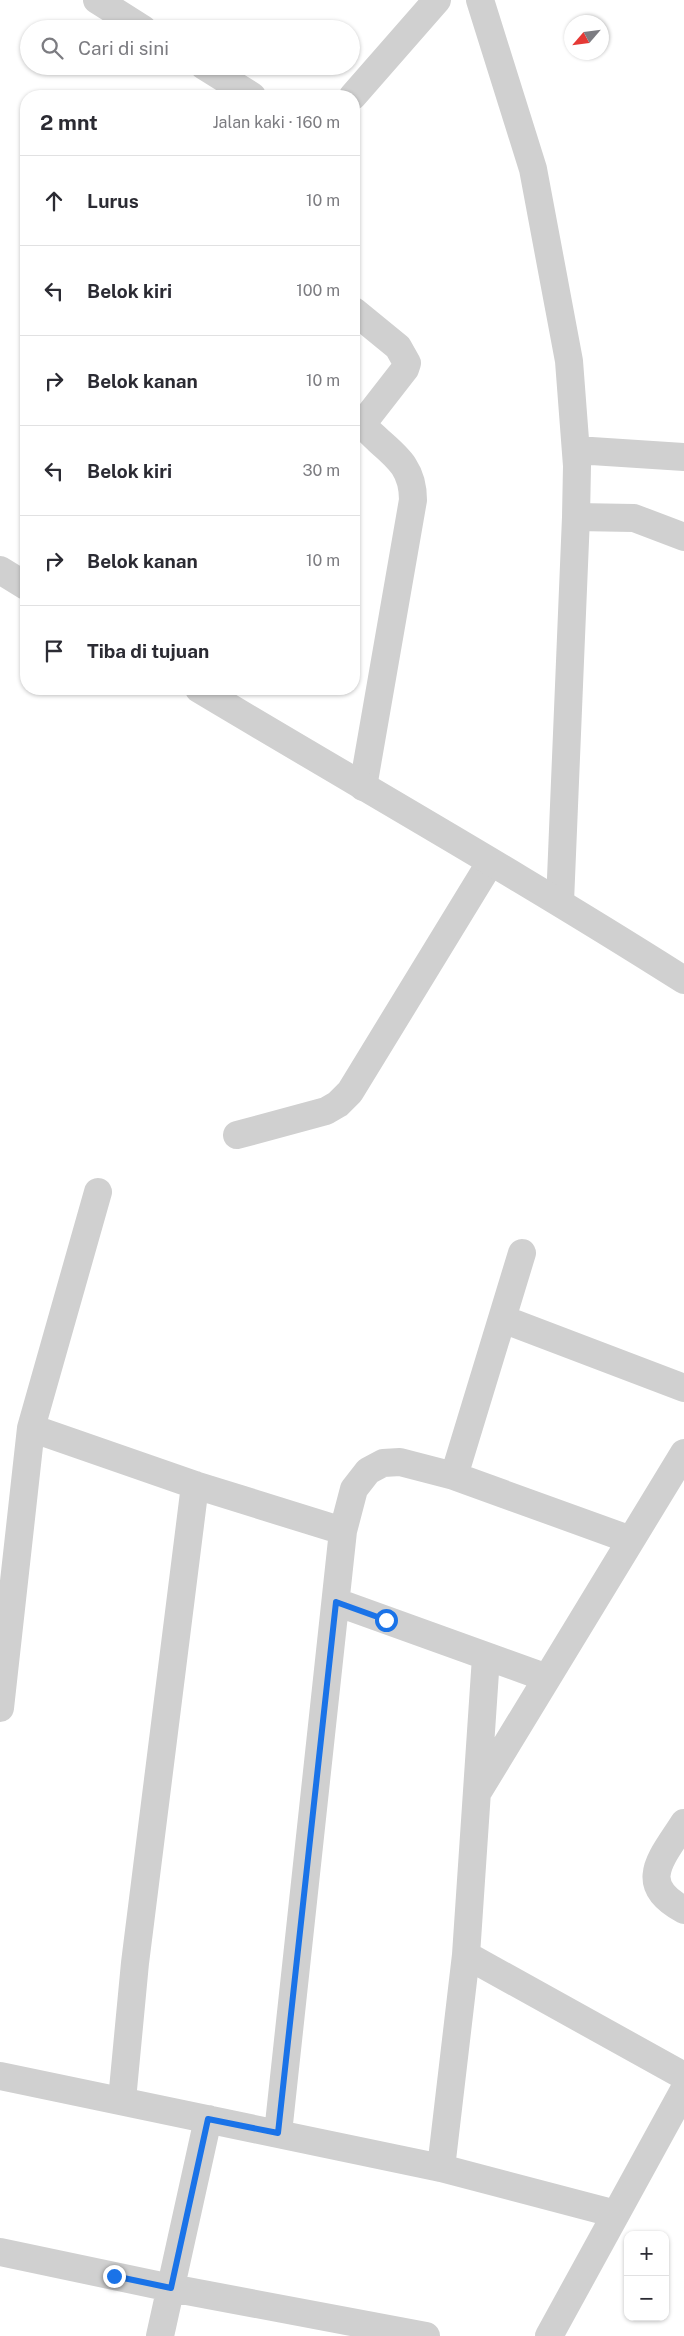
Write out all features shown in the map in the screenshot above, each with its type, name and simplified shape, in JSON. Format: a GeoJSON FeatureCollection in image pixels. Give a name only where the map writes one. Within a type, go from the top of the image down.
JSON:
{"type":"FeatureCollection","features":[{"type":"Feature","properties":{"kind":"street"},"geometry":{"type":"LineString","coordinates":[[97,0],[129,20]]}},
{"type":"Feature","properties":{"kind":"street"},"geometry":{"type":"LineString","coordinates":[[358,90],[437,0]]}},
{"type":"Feature","properties":{"kind":"street"},"geometry":{"type":"LineString","coordinates":[[480,0],[533,169],[569,361],[576,450],[576,517],[560,902]]}},
{"type":"Feature","properties":{"kind":"street"},"geometry":{"type":"LineString","coordinates":[[218,75],[242,90]]}},
{"type":"Feature","properties":{"kind":"street"},"geometry":{"type":"LineString","coordinates":[[360,316],[398,347],[407,363],[405,369],[363,423],[369,432],[394,454],[408,472],[413,484],[413,500],[363,787]]}},
{"type":"Feature","properties":{"kind":"street"},"geometry":{"type":"LineString","coordinates":[[576,450],[684,457]]}},
{"type":"Feature","properties":{"kind":"street"},"geometry":{"type":"LineString","coordinates":[[576,517],[634,518],[684,537]]}},
{"type":"Feature","properties":{"kind":"street"},"geometry":{"type":"LineString","coordinates":[[0,570],[20,582]]}},
{"type":"Feature","properties":{"kind":"street"},"geometry":{"type":"LineString","coordinates":[[209,695],[490,863],[560,902],[684,980]]}},
{"type":"Feature","properties":{"kind":"street"},"geometry":{"type":"LineString","coordinates":[[237,1135],[326,1111],[350,1092],[490,863]]}},
{"type":"Feature","properties":{"kind":"street"},"geometry":{"type":"LineString","coordinates":[[0,1708],[31,1428],[98,1192]]}},
{"type":"Feature","properties":{"kind":"street"},"geometry":{"type":"LineString","coordinates":[[454,1476],[522,1253]]}},
{"type":"Feature","properties":{"kind":"street"},"geometry":{"type":"LineString","coordinates":[[503,1319],[684,1388]]}},
{"type":"Feature","properties":{"kind":"street"},"geometry":{"type":"LineString","coordinates":[[31,1428],[194,1485],[343,1531]]}},
{"type":"Feature","properties":{"kind":"street"},"geometry":{"type":"LineString","coordinates":[[477,1793],[684,1453]]}},
{"type":"Feature","properties":{"kind":"street"},"geometry":{"type":"LineString","coordinates":[[278,2133],[343,1531],[354,1489],[368,1471],[383,1463],[400,1462],[454,1476],[631,1540]]}},
{"type":"Feature","properties":{"kind":"street"},"geometry":{"type":"LineString","coordinates":[[122,2100],[138,1943],[194,1485]]}},
{"type":"Feature","properties":{"kind":"street"},"geometry":{"type":"LineString","coordinates":[[336,1602],[547,1678]]}},
{"type":"Feature","properties":{"kind":"street"},"geometry":{"type":"LineString","coordinates":[[441,2168],[466,1955],[486,1657]]}},
{"type":"Feature","properties":{"kind":"street"},"geometry":{"type":"LineString","coordinates":[[684,1823],[660,1860],[656,1876],[659,1891],[672,1904],[684,1910]]}},
{"type":"Feature","properties":{"kind":"street"},"geometry":{"type":"LineString","coordinates":[[466,1955],[684,2076]]}},
{"type":"Feature","properties":{"kind":"street"},"geometry":{"type":"LineString","coordinates":[[0,2076],[441,2168],[616,2214]]}},
{"type":"Feature","properties":{"kind":"street"},"geometry":{"type":"LineString","coordinates":[[549,2336],[684,2090]]}},
{"type":"Feature","properties":{"kind":"street"},"geometry":{"type":"LineString","coordinates":[[160,2336],[208,2119]]}},
{"type":"Feature","properties":{"kind":"street"},"geometry":{"type":"LineString","coordinates":[[0,2252],[171,2288],[426,2336]]}},
{"type":"Feature","properties":{"kind":"route"},"geometry":{"type":"LineString","coordinates":[[114,2276],[171,2288],[208,2119],[278,2133],[336,1602],[386,1620]]}}]}
